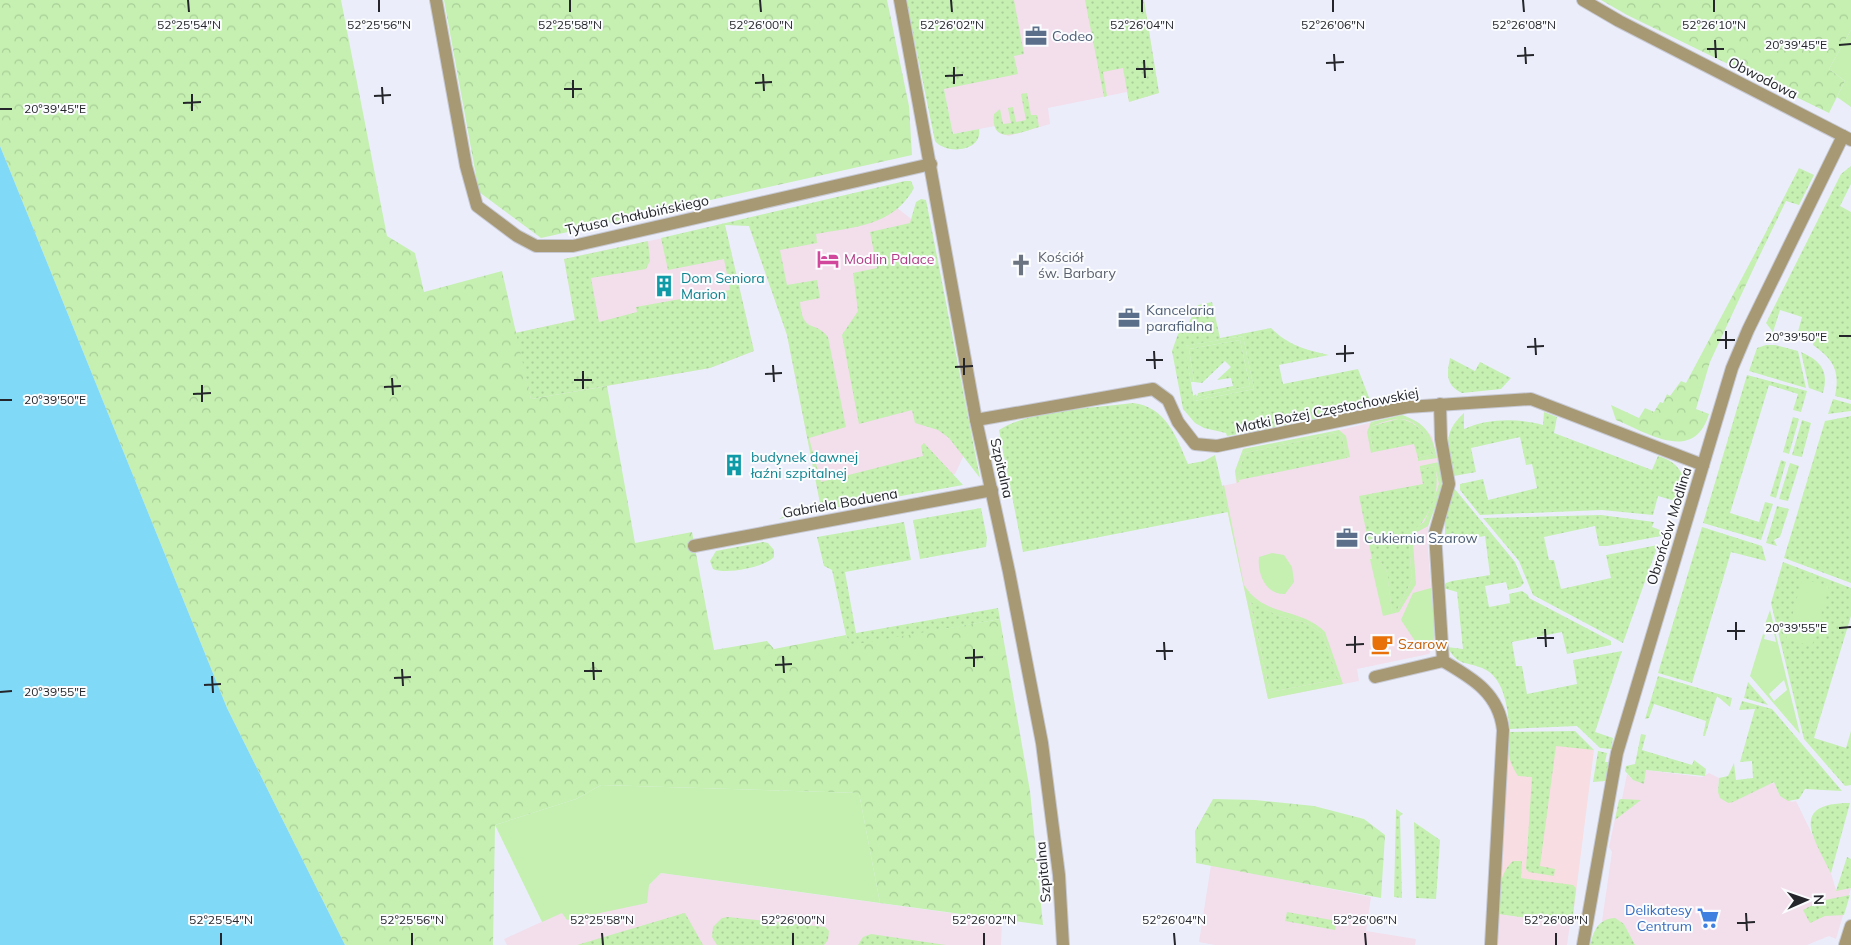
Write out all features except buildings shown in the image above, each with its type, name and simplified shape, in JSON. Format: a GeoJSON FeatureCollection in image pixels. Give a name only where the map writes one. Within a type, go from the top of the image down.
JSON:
{"type":"FeatureCollection","features":[{"type":"Feature","properties":{"kind":"street","name":"Tytusa Chałubińskiego"},"geometry":{"type":"LineString","coordinates":[[436,0],[466,166],[477,206],[517,236],[536,246],[573,246],[930,164]]}},
{"type":"Feature","properties":{"kind":"street","name":"Szpitalna"},"geometry":{"type":"LineString","coordinates":[[900,0],[976,420],[992,490],[1042,743],[1059,875],[1063,945]]}},
{"type":"Feature","properties":{"kind":"street","name":"Obwodowa"},"geometry":{"type":"LineString","coordinates":[[1583,0],[1619,21],[1847,138]]}},
{"type":"Feature","properties":{"kind":"street","name":"Obrońców Modlina"},"geometry":{"type":"LineString","coordinates":[[1583,945],[1617,753],[1732,368],[1748,330],[1847,138]]}},
{"type":"Feature","properties":{"kind":"street","name":"Matki Bożej Częstochowskiej"},"geometry":{"type":"LineString","coordinates":[[976,420],[1153,389],[1168,400],[1178,422],[1195,444],[1217,446],[1391,410],[1440,404],[1530,399],[1703,465]]}},
{"type":"Feature","properties":{"kind":"street"},"geometry":{"type":"LineString","coordinates":[[1440,404],[1441,439],[1449,484],[1435,533],[1442,661]]}},
{"type":"Feature","properties":{"kind":"street","name":"Gabriela Boduena"},"geometry":{"type":"LineString","coordinates":[[694,546],[992,490]]}},
{"type":"Feature","properties":{"kind":"street"},"geometry":{"type":"LineString","coordinates":[[1376,677],[1442,661],[1476,680],[1493,697],[1502,724],[1490,945]]}},
{"type":"Feature","properties":{"kind":"street"},"geometry":{"type":"LineString","coordinates":[[1845,945],[1851,926]]}},
{"type":"Feature","properties":{"kind":"shaded area","name":"Codeo"},"geometry":{"type":"Polygon","coordinates":[[[916,0],[1144,0],[1159,93],[1129,102],[1127,92],[1048,108],[1050,124],[1009,136],[999,133],[995,126],[953,134],[944,89],[916,0]]]}},
{"type":"Feature","properties":{"kind":"shaded area"},"geometry":{"type":"Polygon","coordinates":[[[886,199],[920,226],[964,455],[955,474],[820,503],[787,335],[749,226],[886,199]]]}},
{"type":"Feature","properties":{"kind":"shaded area"},"geometry":{"type":"Polygon","coordinates":[[[725,225],[754,351],[710,368],[531,399],[515,333],[575,320],[564,259],[725,225]]]}},
{"type":"Feature","properties":{"kind":"shaded area"},"geometry":{"type":"Polygon","coordinates":[[[1402,415],[1419,423],[1432,436],[1442,477],[1441,492],[1430,517],[1427,536],[1435,643],[1429,654],[1357,669],[1359,681],[1268,699],[1222,486],[1236,483],[1235,471],[1243,449],[1311,437],[1402,415]]]}},
{"type":"Feature","properties":{"kind":"shaded area"},"geometry":{"type":"Polygon","coordinates":[[[1508,732],[1594,750],[1572,924],[1498,914],[1508,732]]]}},
{"type":"Feature","properties":{"kind":"shaded area"},"geometry":{"type":"Polygon","coordinates":[[[1646,770],[1702,777],[1709,773],[1719,778],[1718,792],[1728,803],[1774,782],[1780,796],[1792,802],[1796,801],[1831,873],[1836,890],[1851,888],[1836,939],[1829,936],[1807,945],[1635,945],[1624,924],[1602,921],[1612,852],[1609,847],[1619,800],[1622,799],[1627,774],[1633,780],[1644,783],[1646,770]]]}},
{"type":"Feature","properties":{"kind":"shaded area"},"geometry":{"type":"Polygon","coordinates":[[[1211,865],[1371,897],[1366,931],[1416,939],[1415,945],[1215,945],[1199,942],[1211,865]]]}},
{"type":"Feature","properties":{"kind":"shaded area"},"geometry":{"type":"Polygon","coordinates":[[[661,873],[1002,920],[1001,945],[507,945],[504,939],[563,912],[649,885],[661,873]]]}},
{"type":"Feature","properties":{"kind":"shaded area"},"geometry":{"type":"Polygon","coordinates":[[[1498,914],[1570,924],[1567,945],[1497,945],[1498,914]]]}},
{"type":"Feature","properties":{"kind":"green space"},"geometry":{"type":"Polygon","coordinates":[[[0,0],[341,0],[387,236],[415,253],[424,292],[502,271],[531,399],[607,386],[635,543],[692,532],[714,650],[767,641],[774,649],[846,635],[851,645],[1000,619],[1030,791],[1043,925],[880,903],[859,793],[601,785],[576,799],[495,825],[493,945],[345,945],[227,708],[0,146],[0,0]]]}},
{"type":"Feature","properties":{"kind":"green space"},"geometry":{"type":"Polygon","coordinates":[[[444,0],[887,0],[909,106],[912,155],[541,238],[479,192],[444,0]]]}},
{"type":"Feature","properties":{"kind":"green space"},"geometry":{"type":"Polygon","coordinates":[[[906,0],[1014,0],[1024,54],[1014,56],[1018,74],[944,89],[953,134],[979,129],[979,137],[970,147],[963,149],[947,148],[935,141],[906,0]]]}},
{"type":"Feature","properties":{"kind":"green space"},"geometry":{"type":"Polygon","coordinates":[[[1085,0],[1144,0],[1159,93],[1129,102],[1123,68],[1103,72],[1107,96],[1104,97],[1085,0]]]}},
{"type":"Feature","properties":{"kind":"green space"},"geometry":{"type":"Polygon","coordinates":[[[1601,0],[1851,0],[1851,30],[1829,69],[1845,81],[1829,113],[1627,15],[1601,0]]]}},
{"type":"Feature","properties":{"kind":"green space"},"geometry":{"type":"Polygon","coordinates":[[[1851,30],[1851,107],[1837,97],[1845,81],[1829,69],[1851,30]]]}},
{"type":"Feature","properties":{"kind":"green space"},"geometry":{"type":"Polygon","coordinates":[[[1027,93],[1031,115],[1037,115],[1039,127],[1008,135],[997,131],[994,124],[994,114],[1000,109],[1003,124],[1011,123],[1008,108],[1013,107],[1016,122],[1026,120],[1021,94],[1027,93]]]}},
{"type":"Feature","properties":{"kind":"green space"},"geometry":{"type":"Polygon","coordinates":[[[1851,166],[1851,184],[1840,206],[1851,212],[1851,400],[1835,396],[1837,380],[1834,367],[1831,361],[1813,345],[1814,340],[1797,335],[1802,317],[1780,310],[1773,332],[1766,323],[1841,174],[1851,166]]]}},
{"type":"Feature","properties":{"kind":"green space"},"geometry":{"type":"Polygon","coordinates":[[[1799,168],[1814,175],[1799,205],[1786,201],[1757,261],[1752,259],[1799,168]]]}},
{"type":"Feature","properties":{"kind":"green space"},"geometry":{"type":"Polygon","coordinates":[[[911,181],[914,188],[906,201],[884,217],[871,223],[816,234],[817,243],[780,250],[787,285],[817,280],[820,298],[800,302],[801,312],[806,323],[823,332],[828,337],[846,427],[809,438],[821,482],[923,456],[921,446],[924,443],[963,485],[779,519],[798,507],[820,503],[787,335],[749,226],[725,225],[754,351],[710,368],[531,399],[515,333],[575,320],[564,259],[648,241],[650,261],[646,269],[591,278],[599,322],[637,312],[636,307],[730,290],[724,259],[668,270],[661,238],[911,181]]]}},
{"type":"Feature","properties":{"kind":"green space"},"geometry":{"type":"Polygon","coordinates":[[[921,199],[926,200],[980,478],[949,438],[938,430],[915,423],[912,410],[859,424],[842,335],[858,311],[853,273],[877,268],[870,232],[910,223],[916,202],[921,199]]]}},
{"type":"Feature","properties":{"kind":"green space"},"geometry":{"type":"Polygon","coordinates":[[[1752,259],[1757,261],[1710,362],[1696,409],[1709,414],[1702,429],[1693,438],[1669,441],[1642,432],[1616,420],[1611,405],[1639,418],[1645,408],[1654,412],[1660,402],[1663,403],[1667,394],[1670,396],[1681,381],[1686,383],[1752,259]]]}},
{"type":"Feature","properties":{"kind":"green space"},"geometry":{"type":"Polygon","coordinates":[[[1212,302],[1220,338],[1271,328],[1284,339],[1298,346],[1329,355],[1279,365],[1283,384],[1358,369],[1372,405],[1285,426],[1227,436],[1226,433],[1204,428],[1195,423],[1183,409],[1172,351],[1178,334],[1187,326],[1198,305],[1212,302]],[[1243,336],[1185,346],[1194,401],[1254,389],[1243,336]]]}},
{"type":"Feature","properties":{"kind":"green space"},"geometry":{"type":"Polygon","coordinates":[[[1243,336],[1254,389],[1194,401],[1193,396],[1196,394],[1197,397],[1250,386],[1240,340],[1189,349],[1194,382],[1191,382],[1184,346],[1243,336]]]}},
{"type":"Feature","properties":{"kind":"green space"},"geometry":{"type":"Polygon","coordinates":[[[1240,340],[1250,386],[1197,397],[1198,393],[1233,386],[1231,378],[1217,380],[1231,367],[1225,361],[1202,383],[1194,382],[1189,349],[1240,340]]]}},
{"type":"Feature","properties":{"kind":"green space"},"geometry":{"type":"Polygon","coordinates":[[[1775,345],[1798,351],[1806,388],[1749,371],[1757,348],[1775,345]]]}},
{"type":"Feature","properties":{"kind":"green space"},"geometry":{"type":"Polygon","coordinates":[[[1801,352],[1814,359],[1822,368],[1825,379],[1823,393],[1809,388],[1801,352]]]}},
{"type":"Feature","properties":{"kind":"green space"},"geometry":{"type":"Polygon","coordinates":[[[1450,358],[1475,371],[1480,362],[1511,378],[1501,389],[1462,393],[1456,390],[1448,378],[1450,358]]]}},
{"type":"Feature","properties":{"kind":"green space"},"geometry":{"type":"Polygon","coordinates":[[[1747,375],[1807,391],[1801,412],[1793,410],[1798,394],[1769,385],[1730,513],[1759,522],[1765,502],[1773,504],[1761,540],[1703,523],[1747,375]]]}},
{"type":"Feature","properties":{"kind":"green space"},"geometry":{"type":"Polygon","coordinates":[[[1833,399],[1851,404],[1851,411],[1828,414],[1833,399]]]}},
{"type":"Feature","properties":{"kind":"green space"},"geometry":{"type":"Polygon","coordinates":[[[1133,403],[1154,410],[1162,417],[1174,433],[1188,464],[1204,461],[1215,455],[1228,512],[1023,552],[999,430],[1012,423],[1045,414],[1133,403]]]}},
{"type":"Feature","properties":{"kind":"green space"},"geometry":{"type":"Polygon","coordinates":[[[1544,412],[1557,417],[1554,433],[1652,470],[1658,456],[1673,463],[1682,474],[1684,480],[1685,487],[1682,503],[1658,496],[1653,515],[1602,510],[1480,515],[1460,490],[1460,484],[1483,479],[1488,500],[1537,488],[1532,464],[1526,465],[1520,437],[1471,448],[1476,472],[1454,476],[1448,449],[1449,435],[1452,428],[1464,413],[1464,429],[1473,425],[1503,420],[1543,425],[1544,412]]]}},
{"type":"Feature","properties":{"kind":"green space"},"geometry":{"type":"Polygon","coordinates":[[[1402,415],[1417,422],[1427,430],[1433,442],[1437,458],[1418,461],[1418,458],[1433,454],[1429,442],[1417,426],[1406,420],[1399,419],[1389,420],[1372,426],[1369,432],[1374,452],[1371,453],[1367,432],[1371,422],[1402,415]]]}},
{"type":"Feature","properties":{"kind":"green space"},"geometry":{"type":"Polygon","coordinates":[[[1851,416],[1851,583],[1784,558],[1825,421],[1851,416]]]}},
{"type":"Feature","properties":{"kind":"green space"},"geometry":{"type":"Polygon","coordinates":[[[1793,417],[1799,419],[1789,454],[1783,452],[1793,417]]]}},
{"type":"Feature","properties":{"kind":"green space"},"geometry":{"type":"Polygon","coordinates":[[[1398,419],[1405,420],[1421,430],[1429,442],[1433,454],[1418,458],[1414,444],[1374,452],[1369,432],[1372,426],[1398,419]]]}},
{"type":"Feature","properties":{"kind":"green space"},"geometry":{"type":"Polygon","coordinates":[[[1802,420],[1811,423],[1802,457],[1792,455],[1802,420]]]}},
{"type":"Feature","properties":{"kind":"green space"},"geometry":{"type":"Polygon","coordinates":[[[1339,430],[1346,436],[1350,457],[1347,458],[1342,437],[1337,433],[1245,453],[1238,474],[1239,482],[1237,483],[1235,471],[1243,449],[1339,430]]]}},
{"type":"Feature","properties":{"kind":"green space"},"geometry":{"type":"Polygon","coordinates":[[[1337,433],[1342,437],[1347,458],[1239,480],[1238,474],[1245,453],[1337,433]]]}},
{"type":"Feature","properties":{"kind":"green space"},"geometry":{"type":"Polygon","coordinates":[[[1781,460],[1786,462],[1776,498],[1770,496],[1781,460]]]}},
{"type":"Feature","properties":{"kind":"green space"},"geometry":{"type":"Polygon","coordinates":[[[1439,462],[1442,477],[1441,492],[1428,526],[1410,536],[1408,533],[1424,522],[1439,484],[1435,466],[1420,469],[1420,466],[1439,462]]]}},
{"type":"Feature","properties":{"kind":"green space"},"geometry":{"type":"Polygon","coordinates":[[[1790,463],[1799,466],[1788,501],[1779,499],[1790,463]]]}},
{"type":"Feature","properties":{"kind":"green space"},"geometry":{"type":"Polygon","coordinates":[[[1435,466],[1436,486],[1432,504],[1423,521],[1410,536],[1412,536],[1413,543],[1409,545],[1412,580],[1397,610],[1392,612],[1387,572],[1379,559],[1372,559],[1359,496],[1423,484],[1420,469],[1435,466]]]}},
{"type":"Feature","properties":{"kind":"green space"},"geometry":{"type":"Polygon","coordinates":[[[1224,485],[1244,585],[1262,603],[1305,619],[1325,632],[1343,684],[1268,699],[1222,486],[1224,485]],[[1250,602],[1270,692],[1338,679],[1323,634],[1306,623],[1279,616],[1250,602]]]}},
{"type":"Feature","properties":{"kind":"green space"},"geometry":{"type":"Polygon","coordinates":[[[1454,488],[1515,562],[1524,583],[1520,587],[1508,590],[1506,582],[1485,586],[1489,607],[1510,603],[1509,594],[1522,591],[1529,598],[1611,641],[1611,645],[1567,654],[1562,632],[1512,642],[1516,666],[1522,666],[1527,694],[1577,684],[1573,660],[1622,651],[1595,732],[1613,738],[1611,749],[1600,748],[1577,726],[1510,729],[1504,694],[1496,678],[1482,668],[1458,660],[1447,647],[1463,649],[1457,592],[1443,588],[1446,583],[1452,581],[1490,575],[1485,536],[1461,540],[1453,533],[1445,535],[1445,518],[1454,488]]]}},
{"type":"Feature","properties":{"kind":"green space"},"geometry":{"type":"Polygon","coordinates":[[[1777,506],[1789,509],[1780,537],[1774,540],[1777,546],[1766,543],[1777,506]]]}},
{"type":"Feature","properties":{"kind":"green space"},"geometry":{"type":"Polygon","coordinates":[[[981,508],[987,538],[986,547],[920,559],[913,520],[981,508]]]}},
{"type":"Feature","properties":{"kind":"green space"},"geometry":{"type":"Polygon","coordinates":[[[1601,515],[1654,522],[1652,527],[1663,531],[1661,536],[1607,546],[1599,546],[1595,526],[1544,537],[1549,560],[1554,560],[1561,589],[1611,578],[1606,555],[1658,545],[1623,643],[1533,595],[1519,561],[1483,518],[1601,515]]]}},
{"type":"Feature","properties":{"kind":"green space"},"geometry":{"type":"Polygon","coordinates":[[[904,522],[911,560],[845,572],[856,633],[998,608],[1000,619],[851,646],[846,635],[832,570],[824,566],[817,537],[904,522]]]}},
{"type":"Feature","properties":{"kind":"green space"},"geometry":{"type":"Polygon","coordinates":[[[1702,527],[1762,546],[1766,561],[1731,552],[1692,683],[1658,673],[1702,527]]]}},
{"type":"Feature","properties":{"kind":"green space"},"geometry":{"type":"Polygon","coordinates":[[[763,542],[768,543],[774,550],[774,557],[769,561],[745,569],[719,571],[713,569],[710,561],[716,551],[763,542]]]}},
{"type":"Feature","properties":{"kind":"green space"},"geometry":{"type":"Polygon","coordinates":[[[1413,543],[1416,584],[1399,612],[1383,616],[1370,559],[1379,559],[1387,572],[1392,611],[1397,610],[1412,580],[1409,544],[1413,543]]]}},
{"type":"Feature","properties":{"kind":"green space"},"geometry":{"type":"Polygon","coordinates":[[[1272,553],[1284,555],[1292,567],[1294,582],[1285,594],[1273,591],[1261,576],[1259,557],[1272,553]]]}},
{"type":"Feature","properties":{"kind":"green space"},"geometry":{"type":"Polygon","coordinates":[[[1783,562],[1851,588],[1851,616],[1814,738],[1846,748],[1851,731],[1851,785],[1845,786],[1804,739],[1771,603],[1783,562]]]}},
{"type":"Feature","properties":{"kind":"green space"},"geometry":{"type":"Polygon","coordinates":[[[1802,579],[1829,586],[1812,646],[1786,639],[1802,579]]]}},
{"type":"Feature","properties":{"kind":"green space"},"geometry":{"type":"Polygon","coordinates":[[[1431,588],[1435,633],[1432,648],[1415,641],[1401,620],[1413,593],[1431,588]]]}},
{"type":"Feature","properties":{"kind":"green space"},"geometry":{"type":"Polygon","coordinates":[[[1250,601],[1279,616],[1306,623],[1323,634],[1338,679],[1270,692],[1250,601]]]}},
{"type":"Feature","properties":{"kind":"green space"},"geometry":{"type":"Polygon","coordinates":[[[1770,610],[1800,734],[1750,676],[1763,634],[1765,635],[1764,639],[1776,642],[1773,629],[1764,627],[1770,610]],[[1784,680],[1769,694],[1774,701],[1787,690],[1784,680]]]}},
{"type":"Feature","properties":{"kind":"green space"},"geometry":{"type":"Polygon","coordinates":[[[1658,676],[1732,698],[1730,707],[1717,696],[1705,736],[1703,736],[1706,721],[1654,704],[1649,718],[1645,719],[1658,676]]]}},
{"type":"Feature","properties":{"kind":"green space"},"geometry":{"type":"Polygon","coordinates":[[[1748,682],[1768,705],[1744,698],[1748,682]]]}},
{"type":"Feature","properties":{"kind":"green space"},"geometry":{"type":"Polygon","coordinates":[[[1742,701],[1772,709],[1842,791],[1805,789],[1799,799],[1788,801],[1780,796],[1774,782],[1733,802],[1728,803],[1720,798],[1718,792],[1719,778],[1728,776],[1734,763],[1736,780],[1753,778],[1752,761],[1740,762],[1755,709],[1739,710],[1742,701]]]}},
{"type":"Feature","properties":{"kind":"green space"},"geometry":{"type":"Polygon","coordinates":[[[1575,731],[1594,750],[1556,746],[1540,866],[1555,869],[1554,876],[1529,872],[1526,869],[1532,777],[1518,776],[1515,771],[1509,755],[1508,732],[1575,731]]]}},
{"type":"Feature","properties":{"kind":"green space"},"geometry":{"type":"Polygon","coordinates":[[[1641,734],[1646,735],[1642,750],[1692,765],[1694,760],[1706,769],[1705,776],[1646,770],[1644,784],[1633,780],[1625,771],[1626,766],[1635,764],[1641,734]]]}},
{"type":"Feature","properties":{"kind":"green space"},"geometry":{"type":"Polygon","coordinates":[[[1598,751],[1607,753],[1605,762],[1609,762],[1605,781],[1593,782],[1598,751]]]}},
{"type":"Feature","properties":{"kind":"green space"},"geometry":{"type":"Polygon","coordinates":[[[601,785],[859,793],[880,903],[661,873],[649,885],[647,903],[567,920],[562,913],[542,922],[495,825],[576,799],[601,785]]]}},
{"type":"Feature","properties":{"kind":"green space"},"geometry":{"type":"Polygon","coordinates":[[[1213,799],[1255,800],[1314,806],[1364,819],[1385,835],[1381,898],[1196,863],[1195,831],[1213,799]]]}},
{"type":"Feature","properties":{"kind":"green space"},"geometry":{"type":"Polygon","coordinates":[[[1619,800],[1641,800],[1615,820],[1619,800]]]}},
{"type":"Feature","properties":{"kind":"green space"},"geometry":{"type":"Polygon","coordinates":[[[1850,803],[1831,873],[1813,835],[1812,816],[1818,809],[1831,805],[1850,803]]]}},
{"type":"Feature","properties":{"kind":"green space"},"geometry":{"type":"Polygon","coordinates":[[[1396,809],[1403,814],[1400,816],[1402,898],[1394,897],[1396,809]]]}},
{"type":"Feature","properties":{"kind":"green space"},"geometry":{"type":"Polygon","coordinates":[[[1414,822],[1440,840],[1436,899],[1416,898],[1414,822]]]}},
{"type":"Feature","properties":{"kind":"green space"},"geometry":{"type":"Polygon","coordinates":[[[1847,857],[1851,859],[1851,888],[1836,891],[1847,857]]]}},
{"type":"Feature","properties":{"kind":"green space"},"geometry":{"type":"Polygon","coordinates":[[[1513,861],[1522,861],[1521,878],[1573,885],[1576,888],[1572,924],[1498,914],[1502,879],[1513,861]]]}},
{"type":"Feature","properties":{"kind":"green space"},"geometry":{"type":"Polygon","coordinates":[[[1850,895],[1844,915],[1825,916],[1810,923],[1803,910],[1820,901],[1850,895]]]}},
{"type":"Feature","properties":{"kind":"green space"},"geometry":{"type":"Polygon","coordinates":[[[1287,912],[1337,921],[1335,930],[1285,921],[1287,912]]]}},
{"type":"Feature","properties":{"kind":"green space"},"geometry":{"type":"Polygon","coordinates":[[[685,913],[703,945],[577,945],[681,914],[685,913]]]}},
{"type":"Feature","properties":{"kind":"green space"},"geometry":{"type":"Polygon","coordinates":[[[728,917],[825,927],[829,931],[828,940],[824,945],[717,945],[712,937],[713,927],[722,918],[728,917]]]}},
{"type":"Feature","properties":{"kind":"green space"},"geometry":{"type":"Polygon","coordinates":[[[1615,918],[1624,924],[1635,945],[1590,945],[1598,926],[1604,921],[1615,918]]]}},
{"type":"Feature","properties":{"kind":"green space"},"geometry":{"type":"Polygon","coordinates":[[[871,934],[946,945],[858,945],[863,937],[871,934]]]}},
{"type":"Feature","properties":{"kind":"water"},"geometry":{"type":"Polygon","coordinates":[[[0,146],[227,708],[345,945],[0,945],[0,146]]]}},
{"type":"Feature","properties":{"kind":"place","name":"Codeo"},"geometry":{"type":"Point","coordinates":[1036,36]}},
{"type":"Feature","properties":{"kind":"place","name":"Modlin Palace"},"geometry":{"type":"Point","coordinates":[828,259]}},
{"type":"Feature","properties":{"kind":"place","name":"Kościół św. Barbary"},"geometry":{"type":"Point","coordinates":[1021,265]}},
{"type":"Feature","properties":{"kind":"place","name":"Dom Seniora Marion"},"geometry":{"type":"Point","coordinates":[664,286]}},
{"type":"Feature","properties":{"kind":"place","name":"Kancelaria parafialna"},"geometry":{"type":"Point","coordinates":[1129,318]}},
{"type":"Feature","properties":{"kind":"place","name":"budynek dawnej łaźni szpitalnej"},"geometry":{"type":"Point","coordinates":[734,465]}},
{"type":"Feature","properties":{"kind":"place","name":"Cukiernia Szarow"},"geometry":{"type":"Point","coordinates":[1347,538]}},
{"type":"Feature","properties":{"kind":"place","name":"Szarow"},"geometry":{"type":"Point","coordinates":[1382,644]}},
{"type":"Feature","properties":{"kind":"place","name":"Delikatesy Centrum"},"geometry":{"type":"Point","coordinates":[1708,918]}}]}
